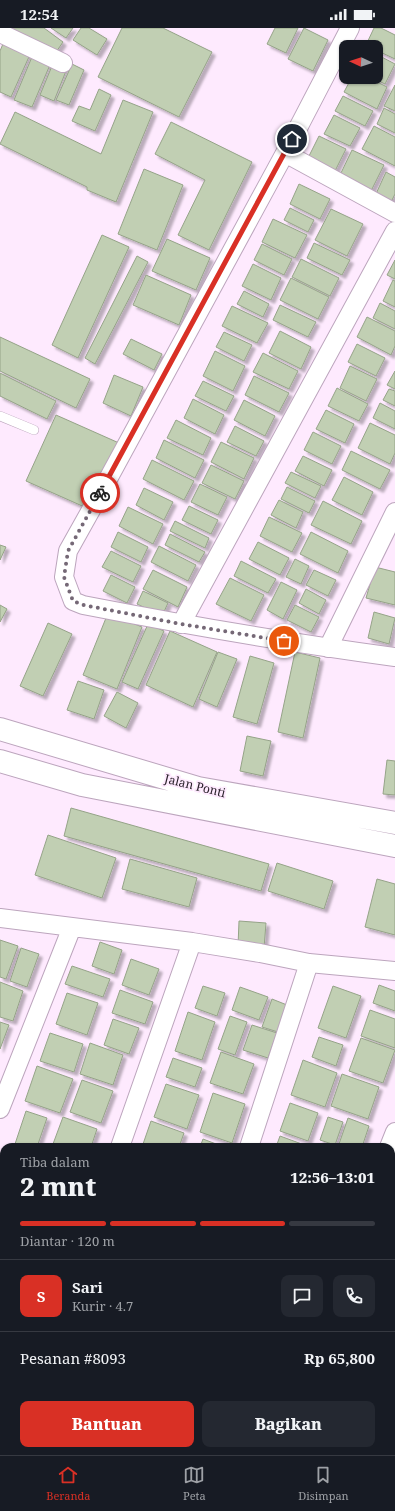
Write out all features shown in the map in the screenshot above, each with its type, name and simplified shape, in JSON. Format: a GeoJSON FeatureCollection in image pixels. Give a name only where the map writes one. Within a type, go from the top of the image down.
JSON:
{"type":"FeatureCollection","features":[{"type":"Feature","properties":{"kind":"main road","name":"Jalan Ponti"},"geometry":{"type":"LineString","coordinates":[[0,729],[198,788],[395,823]]}},
{"type":"Feature","properties":{"kind":"main road","name":"Jalan Ponti"},"geometry":{"type":"LineString","coordinates":[[0,762],[82,785],[395,846]]}},
{"type":"Feature","properties":{"kind":"street"},"geometry":{"type":"LineString","coordinates":[[350,28],[284,153],[68,551],[64,577],[73,601],[83,605],[181,624],[328,648],[395,657]]}},
{"type":"Feature","properties":{"kind":"street"},"geometry":{"type":"LineString","coordinates":[[0,34],[63,63]]}},
{"type":"Feature","properties":{"kind":"street"},"geometry":{"type":"LineString","coordinates":[[284,153],[395,213]]}},
{"type":"Feature","properties":{"kind":"street"},"geometry":{"type":"LineString","coordinates":[[181,624],[395,231]]}},
{"type":"Feature","properties":{"kind":"street"},"geometry":{"type":"LineString","coordinates":[[328,648],[395,512]]}},
{"type":"Feature","properties":{"kind":"street"},"geometry":{"type":"LineString","coordinates":[[0,918],[192,942],[309,963],[395,971]]}},
{"type":"Feature","properties":{"kind":"street"},"geometry":{"type":"LineString","coordinates":[[0,1109],[72,927]]}},
{"type":"Feature","properties":{"kind":"street"},"geometry":{"type":"LineString","coordinates":[[121,1143],[192,942]]}},
{"type":"Feature","properties":{"kind":"street"},"geometry":{"type":"LineString","coordinates":[[250,1143],[309,963]]}},
{"type":"Feature","properties":{"kind":"street"},"geometry":{"type":"LineString","coordinates":[[391,1143],[395,1132]]}},
{"type":"Feature","properties":{"kind":"lane"},"geometry":{"type":"LineString","coordinates":[[0,416],[34,430]]}},
{"type":"Feature","properties":{"kind":"building"},"geometry":{"type":"Polygon","coordinates":[[[11,28],[44,28],[63,42],[52,58],[11,28]]]}},
{"type":"Feature","properties":{"kind":"building"},"geometry":{"type":"Polygon","coordinates":[[[51,28],[73,28],[66,38],[51,28]]]}},
{"type":"Feature","properties":{"kind":"building"},"geometry":{"type":"Polygon","coordinates":[[[81,28],[89,28],[107,39],[97,55],[73,40],[81,28]]]}},
{"type":"Feature","properties":{"kind":"building"},"geometry":{"type":"Polygon","coordinates":[[[122,28],[163,28],[212,52],[179,117],[98,77],[122,28]]]}},
{"type":"Feature","properties":{"kind":"building"},"geometry":{"type":"Polygon","coordinates":[[[275,28],[298,28],[286,53],[267,44],[275,28]]]}},
{"type":"Feature","properties":{"kind":"building"},"geometry":{"type":"Polygon","coordinates":[[[304,28],[328,40],[313,71],[288,59],[304,28]]]}},
{"type":"Feature","properties":{"kind":"building"},"geometry":{"type":"Polygon","coordinates":[[[374,28],[381,28],[395,35],[395,59],[383,53],[383,40],[368,40],[374,28]]]}},
{"type":"Feature","properties":{"kind":"building"},"geometry":{"type":"Polygon","coordinates":[[[5,39],[32,50],[11,97],[0,92],[0,51],[5,39]]]}},
{"type":"Feature","properties":{"kind":"building"},"geometry":{"type":"Polygon","coordinates":[[[34,52],[52,60],[32,107],[14,100],[34,52]]]}},
{"type":"Feature","properties":{"kind":"building"},"geometry":{"type":"Polygon","coordinates":[[[383,58],[395,64],[385,84],[383,83],[383,58]]]}},
{"type":"Feature","properties":{"kind":"building"},"geometry":{"type":"Polygon","coordinates":[[[54,61],[68,66],[54,101],[40,95],[54,61]]]}},
{"type":"Feature","properties":{"kind":"building"},"geometry":{"type":"Polygon","coordinates":[[[72,64],[84,70],[69,105],[56,100],[72,64]]]}},
{"type":"Feature","properties":{"kind":"building"},"geometry":{"type":"Polygon","coordinates":[[[348,84],[381,84],[387,87],[377,109],[344,92],[348,84]]]}},
{"type":"Feature","properties":{"kind":"building"},"geometry":{"type":"Polygon","coordinates":[[[395,85],[395,111],[384,106],[395,85]]]}},
{"type":"Feature","properties":{"kind":"building"},"geometry":{"type":"Polygon","coordinates":[[[99,89],[111,95],[95,131],[72,121],[79,106],[90,110],[99,89]]]}},
{"type":"Feature","properties":{"kind":"building"},"geometry":{"type":"Polygon","coordinates":[[[343,96],[373,111],[365,126],[335,111],[343,96]]]}},
{"type":"Feature","properties":{"kind":"building"},"geometry":{"type":"Polygon","coordinates":[[[123,100],[153,112],[116,202],[87,190],[87,187],[0,144],[15,112],[101,154],[123,100]]]}},
{"type":"Feature","properties":{"kind":"building"},"geometry":{"type":"Polygon","coordinates":[[[384,108],[395,114],[395,133],[377,124],[384,108]]]}},
{"type":"Feature","properties":{"kind":"building"},"geometry":{"type":"Polygon","coordinates":[[[334,115],[360,128],[350,146],[324,134],[334,115]]]}},
{"type":"Feature","properties":{"kind":"building"},"geometry":{"type":"Polygon","coordinates":[[[171,122],[252,162],[209,250],[178,235],[205,180],[155,154],[171,122]]]}},
{"type":"Feature","properties":{"kind":"building"},"geometry":{"type":"Polygon","coordinates":[[[374,126],[395,137],[395,166],[362,149],[374,126]]]}},
{"type":"Feature","properties":{"kind":"building"},"geometry":{"type":"Polygon","coordinates":[[[319,136],[346,149],[335,171],[308,158],[319,136]]]}},
{"type":"Feature","properties":{"kind":"building"},"geometry":{"type":"Polygon","coordinates":[[[352,150],[384,165],[371,191],[340,175],[352,150]]]}},
{"type":"Feature","properties":{"kind":"building"},"geometry":{"type":"Polygon","coordinates":[[[144,169],[183,185],[157,250],[118,234],[144,169]]]}},
{"type":"Feature","properties":{"kind":"building"},"geometry":{"type":"Polygon","coordinates":[[[386,172],[395,177],[395,194],[390,204],[375,196],[386,172]]]}},
{"type":"Feature","properties":{"kind":"building"},"geometry":{"type":"Polygon","coordinates":[[[299,184],[330,199],[320,219],[290,204],[299,184]]]}},
{"type":"Feature","properties":{"kind":"building"},"geometry":{"type":"Polygon","coordinates":[[[290,208],[314,220],[308,232],[284,220],[290,208]]]}},
{"type":"Feature","properties":{"kind":"building"},"geometry":{"type":"Polygon","coordinates":[[[331,209],[363,224],[347,256],[315,240],[331,209]]]}},
{"type":"Feature","properties":{"kind":"building"},"geometry":{"type":"Polygon","coordinates":[[[273,219],[307,235],[295,258],[262,242],[273,219]]]}},
{"type":"Feature","properties":{"kind":"building"},"geometry":{"type":"Polygon","coordinates":[[[102,235],[129,247],[78,358],[52,345],[102,235]]]}},
{"type":"Feature","properties":{"kind":"building"},"geometry":{"type":"Polygon","coordinates":[[[167,239],[210,258],[196,290],[152,271],[167,239]]]}},
{"type":"Feature","properties":{"kind":"building"},"geometry":{"type":"Polygon","coordinates":[[[314,243],[350,260],[342,275],[307,258],[314,243]]]}},
{"type":"Feature","properties":{"kind":"building"},"geometry":{"type":"Polygon","coordinates":[[[262,244],[292,259],[284,275],[254,260],[262,244]]]}},
{"type":"Feature","properties":{"kind":"building"},"geometry":{"type":"Polygon","coordinates":[[[137,256],[148,262],[95,364],[85,358],[137,256]]]}},
{"type":"Feature","properties":{"kind":"building"},"geometry":{"type":"Polygon","coordinates":[[[301,259],[339,278],[330,296],[292,277],[301,259]]]}},
{"type":"Feature","properties":{"kind":"building"},"geometry":{"type":"Polygon","coordinates":[[[395,260],[395,279],[387,275],[395,260]]]}},
{"type":"Feature","properties":{"kind":"building"},"geometry":{"type":"Polygon","coordinates":[[[253,264],[281,278],[271,300],[242,286],[253,264]]]}},
{"type":"Feature","properties":{"kind":"building"},"geometry":{"type":"Polygon","coordinates":[[[146,275],[191,295],[179,325],[133,305],[146,275]]]}},
{"type":"Feature","properties":{"kind":"building"},"geometry":{"type":"Polygon","coordinates":[[[291,278],[329,297],[318,319],[280,300],[291,278]]]}},
{"type":"Feature","properties":{"kind":"building"},"geometry":{"type":"Polygon","coordinates":[[[393,280],[395,281],[395,307],[383,301],[393,280]]]}},
{"type":"Feature","properties":{"kind":"building"},"geometry":{"type":"Polygon","coordinates":[[[244,291],[269,304],[263,317],[237,304],[244,291]]]}},
{"type":"Feature","properties":{"kind":"building"},"geometry":{"type":"Polygon","coordinates":[[[380,303],[395,311],[395,329],[373,318],[380,303]]]}},
{"type":"Feature","properties":{"kind":"building"},"geometry":{"type":"Polygon","coordinates":[[[280,305],[316,322],[308,337],[273,320],[280,305]]]}},
{"type":"Feature","properties":{"kind":"building"},"geometry":{"type":"Polygon","coordinates":[[[232,306],[268,323],[257,343],[222,326],[232,306]]]}},
{"type":"Feature","properties":{"kind":"building"},"geometry":{"type":"Polygon","coordinates":[[[367,317],[395,331],[395,346],[391,355],[357,337],[367,317]]]}},
{"type":"Feature","properties":{"kind":"building"},"geometry":{"type":"Polygon","coordinates":[[[280,331],[311,347],[301,369],[269,353],[280,331]]]}},
{"type":"Feature","properties":{"kind":"building"},"geometry":{"type":"Polygon","coordinates":[[[224,332],[252,345],[244,361],[216,347],[224,332]]]}},
{"type":"Feature","properties":{"kind":"building"},"geometry":{"type":"Polygon","coordinates":[[[0,337],[90,379],[76,408],[0,371],[0,337]]]}},
{"type":"Feature","properties":{"kind":"building"},"geometry":{"type":"Polygon","coordinates":[[[131,339],[162,354],[154,370],[123,354],[131,339]]]}},
{"type":"Feature","properties":{"kind":"building"},"geometry":{"type":"Polygon","coordinates":[[[357,344],[385,358],[376,376],[348,362],[357,344]]]}},
{"type":"Feature","properties":{"kind":"building"},"geometry":{"type":"Polygon","coordinates":[[[215,351],[245,366],[233,391],[203,376],[215,351]]]}},
{"type":"Feature","properties":{"kind":"building"},"geometry":{"type":"Polygon","coordinates":[[[263,353],[298,371],[289,389],[253,372],[263,353]]]}},
{"type":"Feature","properties":{"kind":"building"},"geometry":{"type":"Polygon","coordinates":[[[350,366],[377,379],[366,401],[340,388],[350,366]]]}},
{"type":"Feature","properties":{"kind":"building"},"geometry":{"type":"Polygon","coordinates":[[[395,371],[395,389],[387,385],[395,371]]]}},
{"type":"Feature","properties":{"kind":"building"},"geometry":{"type":"Polygon","coordinates":[[[0,373],[56,401],[47,419],[0,396],[0,373]]]}},
{"type":"Feature","properties":{"kind":"building"},"geometry":{"type":"Polygon","coordinates":[[[114,375],[143,387],[131,416],[103,403],[114,375]]]}},
{"type":"Feature","properties":{"kind":"building"},"geometry":{"type":"Polygon","coordinates":[[[254,376],[289,393],[279,412],[245,395],[254,376]]]}},
{"type":"Feature","properties":{"kind":"building"},"geometry":{"type":"Polygon","coordinates":[[[203,381],[234,396],[226,411],[195,396],[203,381]]]}},
{"type":"Feature","properties":{"kind":"building"},"geometry":{"type":"Polygon","coordinates":[[[337,388],[368,404],[359,421],[328,406],[337,388]]]}},
{"type":"Feature","properties":{"kind":"building"},"geometry":{"type":"Polygon","coordinates":[[[389,389],[395,391],[395,406],[383,400],[389,389]]]}},
{"type":"Feature","properties":{"kind":"building"},"geometry":{"type":"Polygon","coordinates":[[[193,399],[224,415],[215,434],[184,418],[193,399]]]}},
{"type":"Feature","properties":{"kind":"building"},"geometry":{"type":"Polygon","coordinates":[[[244,400],[275,416],[265,436],[234,420],[244,400]]]}},
{"type":"Feature","properties":{"kind":"building"},"geometry":{"type":"Polygon","coordinates":[[[380,403],[395,411],[395,429],[373,418],[380,403]]]}},
{"type":"Feature","properties":{"kind":"building"},"geometry":{"type":"Polygon","coordinates":[[[326,410],[354,424],[345,443],[316,429],[326,410]]]}},
{"type":"Feature","properties":{"kind":"building"},"geometry":{"type":"Polygon","coordinates":[[[56,415],[119,443],[89,509],[26,481],[56,415]]]}},
{"type":"Feature","properties":{"kind":"building"},"geometry":{"type":"Polygon","coordinates":[[[176,420],[211,438],[203,455],[167,438],[176,420]]]}},
{"type":"Feature","properties":{"kind":"building"},"geometry":{"type":"Polygon","coordinates":[[[370,423],[395,435],[395,453],[390,464],[358,448],[370,423]]]}},
{"type":"Feature","properties":{"kind":"building"},"geometry":{"type":"Polygon","coordinates":[[[235,426],[264,441],[256,456],[227,442],[235,426]]]}},
{"type":"Feature","properties":{"kind":"building"},"geometry":{"type":"Polygon","coordinates":[[[313,432],[341,446],[332,464],[304,450],[313,432]]]}},
{"type":"Feature","properties":{"kind":"building"},"geometry":{"type":"Polygon","coordinates":[[[164,440],[204,460],[195,478],[156,458],[164,440]]]}},
{"type":"Feature","properties":{"kind":"building"},"geometry":{"type":"Polygon","coordinates":[[[221,442],[254,458],[244,479],[211,462],[221,442]]]}},
{"type":"Feature","properties":{"kind":"building"},"geometry":{"type":"Polygon","coordinates":[[[351,451],[390,470],[380,489],[342,470],[351,451]]]}},
{"type":"Feature","properties":{"kind":"building"},"geometry":{"type":"Polygon","coordinates":[[[303,456],[332,470],[324,486],[295,471],[303,456]]]}},
{"type":"Feature","properties":{"kind":"building"},"geometry":{"type":"Polygon","coordinates":[[[152,460],[194,481],[184,500],[143,479],[152,460]]]}},
{"type":"Feature","properties":{"kind":"building"},"geometry":{"type":"Polygon","coordinates":[[[211,465],[244,481],[235,499],[202,483],[211,465]]]}},
{"type":"Feature","properties":{"kind":"building"},"geometry":{"type":"Polygon","coordinates":[[[291,472],[321,486],[315,498],[285,483],[291,472]]]}},
{"type":"Feature","properties":{"kind":"building"},"geometry":{"type":"Polygon","coordinates":[[[344,477],[373,492],[362,515],[332,500],[344,477]]]}},
{"type":"Feature","properties":{"kind":"building"},"geometry":{"type":"Polygon","coordinates":[[[200,484],[227,497],[218,515],[191,502],[200,484]]]}},
{"type":"Feature","properties":{"kind":"building"},"geometry":{"type":"Polygon","coordinates":[[[287,487],[315,501],[309,513],[281,499],[287,487]]]}},
{"type":"Feature","properties":{"kind":"building"},"geometry":{"type":"Polygon","coordinates":[[[144,488],[173,502],[164,520],[136,505],[144,488]]]}},
{"type":"Feature","properties":{"kind":"building"},"geometry":{"type":"Polygon","coordinates":[[[279,500],[303,512],[296,528],[271,515],[279,500]]]}},
{"type":"Feature","properties":{"kind":"building"},"geometry":{"type":"Polygon","coordinates":[[[323,501],[362,521],[351,544],[311,525],[323,501]]]}},
{"type":"Feature","properties":{"kind":"building"},"geometry":{"type":"Polygon","coordinates":[[[189,506],[218,520],[211,534],[182,520],[189,506]]]}},
{"type":"Feature","properties":{"kind":"building"},"geometry":{"type":"Polygon","coordinates":[[[128,507],[163,524],[153,544],[119,526],[128,507]]]}},
{"type":"Feature","properties":{"kind":"building"},"geometry":{"type":"Polygon","coordinates":[[[269,517],[302,533],[292,552],[260,536],[269,517]]]}},
{"type":"Feature","properties":{"kind":"building"},"geometry":{"type":"Polygon","coordinates":[[[175,521],[209,538],[205,548],[170,531],[175,521]]]}},
{"type":"Feature","properties":{"kind":"building"},"geometry":{"type":"Polygon","coordinates":[[[118,532],[148,547],[141,562],[111,547],[118,532]]]}},
{"type":"Feature","properties":{"kind":"building"},"geometry":{"type":"Polygon","coordinates":[[[311,532],[348,551],[338,573],[300,554],[311,532]]]}},
{"type":"Feature","properties":{"kind":"building"},"geometry":{"type":"Polygon","coordinates":[[[170,534],[205,552],[199,562],[165,545],[170,534]]]}},
{"type":"Feature","properties":{"kind":"building"},"geometry":{"type":"Polygon","coordinates":[[[258,542],[289,558],[280,575],[249,559],[258,542]]]}},
{"type":"Feature","properties":{"kind":"building"},"geometry":{"type":"Polygon","coordinates":[[[0,545],[6,547],[0,560],[0,545]]]}},
{"type":"Feature","properties":{"kind":"building"},"geometry":{"type":"Polygon","coordinates":[[[159,546],[196,565],[188,581],[151,562],[159,546]]]}},
{"type":"Feature","properties":{"kind":"building"},"geometry":{"type":"Polygon","coordinates":[[[111,551],[141,566],[133,582],[102,567],[111,551]]]}},
{"type":"Feature","properties":{"kind":"building"},"geometry":{"type":"Polygon","coordinates":[[[295,559],[309,566],[301,584],[286,577],[295,559]]]}},
{"type":"Feature","properties":{"kind":"building"},"geometry":{"type":"Polygon","coordinates":[[[241,561],[276,579],[268,593],[234,576],[241,561]]]}},
{"type":"Feature","properties":{"kind":"building"},"geometry":{"type":"Polygon","coordinates":[[[375,567],[395,572],[395,605],[366,598],[375,567]]]}},
{"type":"Feature","properties":{"kind":"building"},"geometry":{"type":"Polygon","coordinates":[[[153,570],[187,587],[178,607],[143,589],[153,570]]]}},
{"type":"Feature","properties":{"kind":"building"},"geometry":{"type":"Polygon","coordinates":[[[314,570],[336,580],[328,596],[306,585],[314,570]]]}},
{"type":"Feature","properties":{"kind":"building"},"geometry":{"type":"Polygon","coordinates":[[[111,575],[135,587],[127,603],[103,591],[111,575]]]}},
{"type":"Feature","properties":{"kind":"building"},"geometry":{"type":"Polygon","coordinates":[[[230,578],[264,595],[251,621],[216,604],[230,578]]]}},
{"type":"Feature","properties":{"kind":"building"},"geometry":{"type":"Polygon","coordinates":[[[281,582],[297,590],[283,619],[267,610],[281,582]]]}},
{"type":"Feature","properties":{"kind":"building"},"geometry":{"type":"Polygon","coordinates":[[[306,589],[326,600],[319,614],[299,603],[306,589]]]}},
{"type":"Feature","properties":{"kind":"building"},"geometry":{"type":"Polygon","coordinates":[[[143,591],[168,603],[162,616],[137,604],[143,591]]]}},
{"type":"Feature","properties":{"kind":"building"},"geometry":{"type":"Polygon","coordinates":[[[0,605],[7,609],[0,622],[0,605]]]}},
{"type":"Feature","properties":{"kind":"building"},"geometry":{"type":"Polygon","coordinates":[[[295,605],[319,617],[311,632],[287,620],[295,605]]]}},
{"type":"Feature","properties":{"kind":"building"},"geometry":{"type":"Polygon","coordinates":[[[374,612],[395,618],[389,644],[368,638],[374,612]]]}},
{"type":"Feature","properties":{"kind":"building"},"geometry":{"type":"Polygon","coordinates":[[[108,613],[142,627],[117,689],[83,675],[108,613]]]}},
{"type":"Feature","properties":{"kind":"building"},"geometry":{"type":"Polygon","coordinates":[[[48,623],[72,634],[43,696],[20,686],[48,623]]]}},
{"type":"Feature","properties":{"kind":"building"},"geometry":{"type":"Polygon","coordinates":[[[148,624],[164,631],[138,689],[122,682],[148,624]]]}},
{"type":"Feature","properties":{"kind":"building"},"geometry":{"type":"Polygon","coordinates":[[[170,631],[217,652],[193,707],[146,685],[170,631]]]}},
{"type":"Feature","properties":{"kind":"building"},"geometry":{"type":"Polygon","coordinates":[[[218,652],[237,659],[217,707],[199,699],[218,652]]]}},
{"type":"Feature","properties":{"kind":"building"},"geometry":{"type":"Polygon","coordinates":[[[295,652],[320,658],[303,738],[278,732],[295,652]]]}},
{"type":"Feature","properties":{"kind":"building"},"geometry":{"type":"Polygon","coordinates":[[[250,656],[274,663],[257,724],[233,717],[250,656]]]}},
{"type":"Feature","properties":{"kind":"building"},"geometry":{"type":"Polygon","coordinates":[[[78,681],[104,690],[94,719],[67,710],[78,681]]]}},
{"type":"Feature","properties":{"kind":"building"},"geometry":{"type":"Polygon","coordinates":[[[117,692],[138,703],[126,728],[104,716],[117,692]]]}},
{"type":"Feature","properties":{"kind":"building"},"geometry":{"type":"Polygon","coordinates":[[[247,736],[271,741],[263,776],[240,771],[247,736]]]}},
{"type":"Feature","properties":{"kind":"building"},"geometry":{"type":"Polygon","coordinates":[[[387,760],[395,761],[395,795],[383,794],[387,760]]]}},
{"type":"Feature","properties":{"kind":"building"},"geometry":{"type":"Polygon","coordinates":[[[71,808],[269,864],[261,891],[64,836],[71,808]]]}},
{"type":"Feature","properties":{"kind":"building"},"geometry":{"type":"Polygon","coordinates":[[[48,835],[116,858],[102,898],[35,875],[48,835]]]}},
{"type":"Feature","properties":{"kind":"building"},"geometry":{"type":"Polygon","coordinates":[[[130,859],[197,878],[189,907],[122,889],[130,859]]]}},
{"type":"Feature","properties":{"kind":"building"},"geometry":{"type":"Polygon","coordinates":[[[277,863],[333,881],[324,909],[268,891],[277,863]]]}},
{"type":"Feature","properties":{"kind":"building"},"geometry":{"type":"Polygon","coordinates":[[[377,879],[395,884],[395,935],[365,927],[377,879]]]}},
{"type":"Feature","properties":{"kind":"building"},"geometry":{"type":"Polygon","coordinates":[[[239,921],[266,923],[264,948],[238,946],[239,921]]]}},
{"type":"Feature","properties":{"kind":"building"},"geometry":{"type":"Polygon","coordinates":[[[0,940],[18,946],[6,979],[0,977],[0,940]]]}},
{"type":"Feature","properties":{"kind":"building"},"geometry":{"type":"Polygon","coordinates":[[[100,942],[122,950],[114,974],[92,966],[100,942]]]}},
{"type":"Feature","properties":{"kind":"building"},"geometry":{"type":"Polygon","coordinates":[[[21,948],[39,954],[27,987],[10,981],[21,948]]]}},
{"type":"Feature","properties":{"kind":"building"},"geometry":{"type":"Polygon","coordinates":[[[131,959],[159,969],[149,995],[122,985],[131,959]]]}},
{"type":"Feature","properties":{"kind":"building"},"geometry":{"type":"Polygon","coordinates":[[[72,966],[110,979],[103,997],[65,984],[72,966]]]}},
{"type":"Feature","properties":{"kind":"building"},"geometry":{"type":"Polygon","coordinates":[[[0,982],[23,991],[13,1021],[0,1017],[0,982]]]}},
{"type":"Feature","properties":{"kind":"building"},"geometry":{"type":"Polygon","coordinates":[[[379,985],[395,991],[395,1011],[373,1003],[379,985]]]}},
{"type":"Feature","properties":{"kind":"building"},"geometry":{"type":"Polygon","coordinates":[[[203,986],[225,993],[217,1016],[195,1008],[203,986]]]}},
{"type":"Feature","properties":{"kind":"building"},"geometry":{"type":"Polygon","coordinates":[[[333,986],[361,996],[346,1038],[318,1028],[333,986]]]}},
{"type":"Feature","properties":{"kind":"building"},"geometry":{"type":"Polygon","coordinates":[[[240,987],[268,997],[259,1020],[232,1010],[240,987]]]}},
{"type":"Feature","properties":{"kind":"building"},"geometry":{"type":"Polygon","coordinates":[[[120,990],[153,1002],[145,1024],[112,1013],[120,990]]]}},
{"type":"Feature","properties":{"kind":"building"},"geometry":{"type":"Polygon","coordinates":[[[67,993],[98,1003],[87,1035],[56,1024],[67,993]]]}},
{"type":"Feature","properties":{"kind":"building"},"geometry":{"type":"Polygon","coordinates":[[[272,999],[287,1005],[278,1032],[262,1027],[272,999]]]}},
{"type":"Feature","properties":{"kind":"building"},"geometry":{"type":"Polygon","coordinates":[[[370,1010],[395,1019],[395,1048],[361,1036],[370,1010]]]}},
{"type":"Feature","properties":{"kind":"building"},"geometry":{"type":"Polygon","coordinates":[[[188,1012],[215,1022],[202,1060],[175,1051],[188,1012]]]}},
{"type":"Feature","properties":{"kind":"building"},"geometry":{"type":"Polygon","coordinates":[[[230,1016],[247,1022],[235,1055],[218,1049],[230,1016]]]}},
{"type":"Feature","properties":{"kind":"building"},"geometry":{"type":"Polygon","coordinates":[[[113,1019],[139,1028],[129,1054],[104,1045],[113,1019]]]}},
{"type":"Feature","properties":{"kind":"building"},"geometry":{"type":"Polygon","coordinates":[[[0,1022],[9,1025],[0,1049],[0,1022]]]}},
{"type":"Feature","properties":{"kind":"building"},"geometry":{"type":"Polygon","coordinates":[[[252,1025],[277,1033],[268,1058],[243,1050],[252,1025]]]}},
{"type":"Feature","properties":{"kind":"building"},"geometry":{"type":"Polygon","coordinates":[[[50,1033],[83,1044],[74,1072],[40,1061],[50,1033]]]}},
{"type":"Feature","properties":{"kind":"building"},"geometry":{"type":"Polygon","coordinates":[[[319,1037],[343,1045],[336,1066],[312,1057],[319,1037]]]}},
{"type":"Feature","properties":{"kind":"building"},"geometry":{"type":"Polygon","coordinates":[[[361,1038],[395,1050],[383,1083],[349,1071],[361,1038]]]}},
{"type":"Feature","properties":{"kind":"building"},"geometry":{"type":"Polygon","coordinates":[[[90,1043],[123,1055],[113,1085],[80,1074],[90,1043]]]}},
{"type":"Feature","properties":{"kind":"building"},"geometry":{"type":"Polygon","coordinates":[[[221,1052],[254,1064],[243,1094],[210,1083],[221,1052]]]}},
{"type":"Feature","properties":{"kind":"building"},"geometry":{"type":"Polygon","coordinates":[[[173,1058],[202,1068],[195,1087],[166,1077],[173,1058]]]}},
{"type":"Feature","properties":{"kind":"building"},"geometry":{"type":"Polygon","coordinates":[[[303,1060],[337,1073],[325,1107],[291,1095],[303,1060]]]}},
{"type":"Feature","properties":{"kind":"building"},"geometry":{"type":"Polygon","coordinates":[[[37,1066],[73,1079],[60,1113],[25,1101],[37,1066]]]}},
{"type":"Feature","properties":{"kind":"building"},"geometry":{"type":"Polygon","coordinates":[[[342,1074],[379,1087],[368,1119],[331,1106],[342,1074]]]}},
{"type":"Feature","properties":{"kind":"building"},"geometry":{"type":"Polygon","coordinates":[[[82,1080],[113,1091],[101,1123],[70,1112],[82,1080]]]}},
{"type":"Feature","properties":{"kind":"building"},"geometry":{"type":"Polygon","coordinates":[[[166,1084],[199,1095],[187,1129],[154,1117],[166,1084]]]}},
{"type":"Feature","properties":{"kind":"building"},"geometry":{"type":"Polygon","coordinates":[[[213,1093],[245,1104],[232,1143],[200,1132],[213,1093]]]}},
{"type":"Feature","properties":{"kind":"building"},"geometry":{"type":"Polygon","coordinates":[[[290,1103],[318,1113],[308,1141],[280,1131],[290,1103]]]}},
{"type":"Feature","properties":{"kind":"building"},"geometry":{"type":"Polygon","coordinates":[[[26,1111],[47,1118],[38,1143],[15,1143],[26,1111]]]}},
{"type":"Feature","properties":{"kind":"building"},"geometry":{"type":"Polygon","coordinates":[[[63,1117],[97,1129],[92,1143],[53,1143],[63,1117]]]}},
{"type":"Feature","properties":{"kind":"building"},"geometry":{"type":"Polygon","coordinates":[[[328,1117],[343,1122],[336,1143],[329,1143],[320,1140],[328,1117]]]}},
{"type":"Feature","properties":{"kind":"building"},"geometry":{"type":"Polygon","coordinates":[[[348,1118],[369,1126],[363,1143],[339,1143],[348,1118]]]}},
{"type":"Feature","properties":{"kind":"building"},"geometry":{"type":"Polygon","coordinates":[[[151,1121],[184,1133],[180,1143],[143,1143],[151,1121]]]}},
{"type":"Feature","properties":{"kind":"building"},"geometry":{"type":"Polygon","coordinates":[[[280,1136],[299,1143],[277,1143],[280,1136]]]}},
{"type":"Feature","properties":{"kind":"building"},"geometry":{"type":"Polygon","coordinates":[[[203,1139],[214,1143],[202,1143],[203,1139]]]}},
{"type":"Feature","properties":{"kind":"way so far"},"geometry":{"type":"LineString","coordinates":[[100,493],[68,551],[64,577],[73,601],[83,605],[167,621],[284,641]]}},
{"type":"Feature","properties":{"kind":"route"},"geometry":{"type":"LineString","coordinates":[[100,493],[292,139]]}}]}
